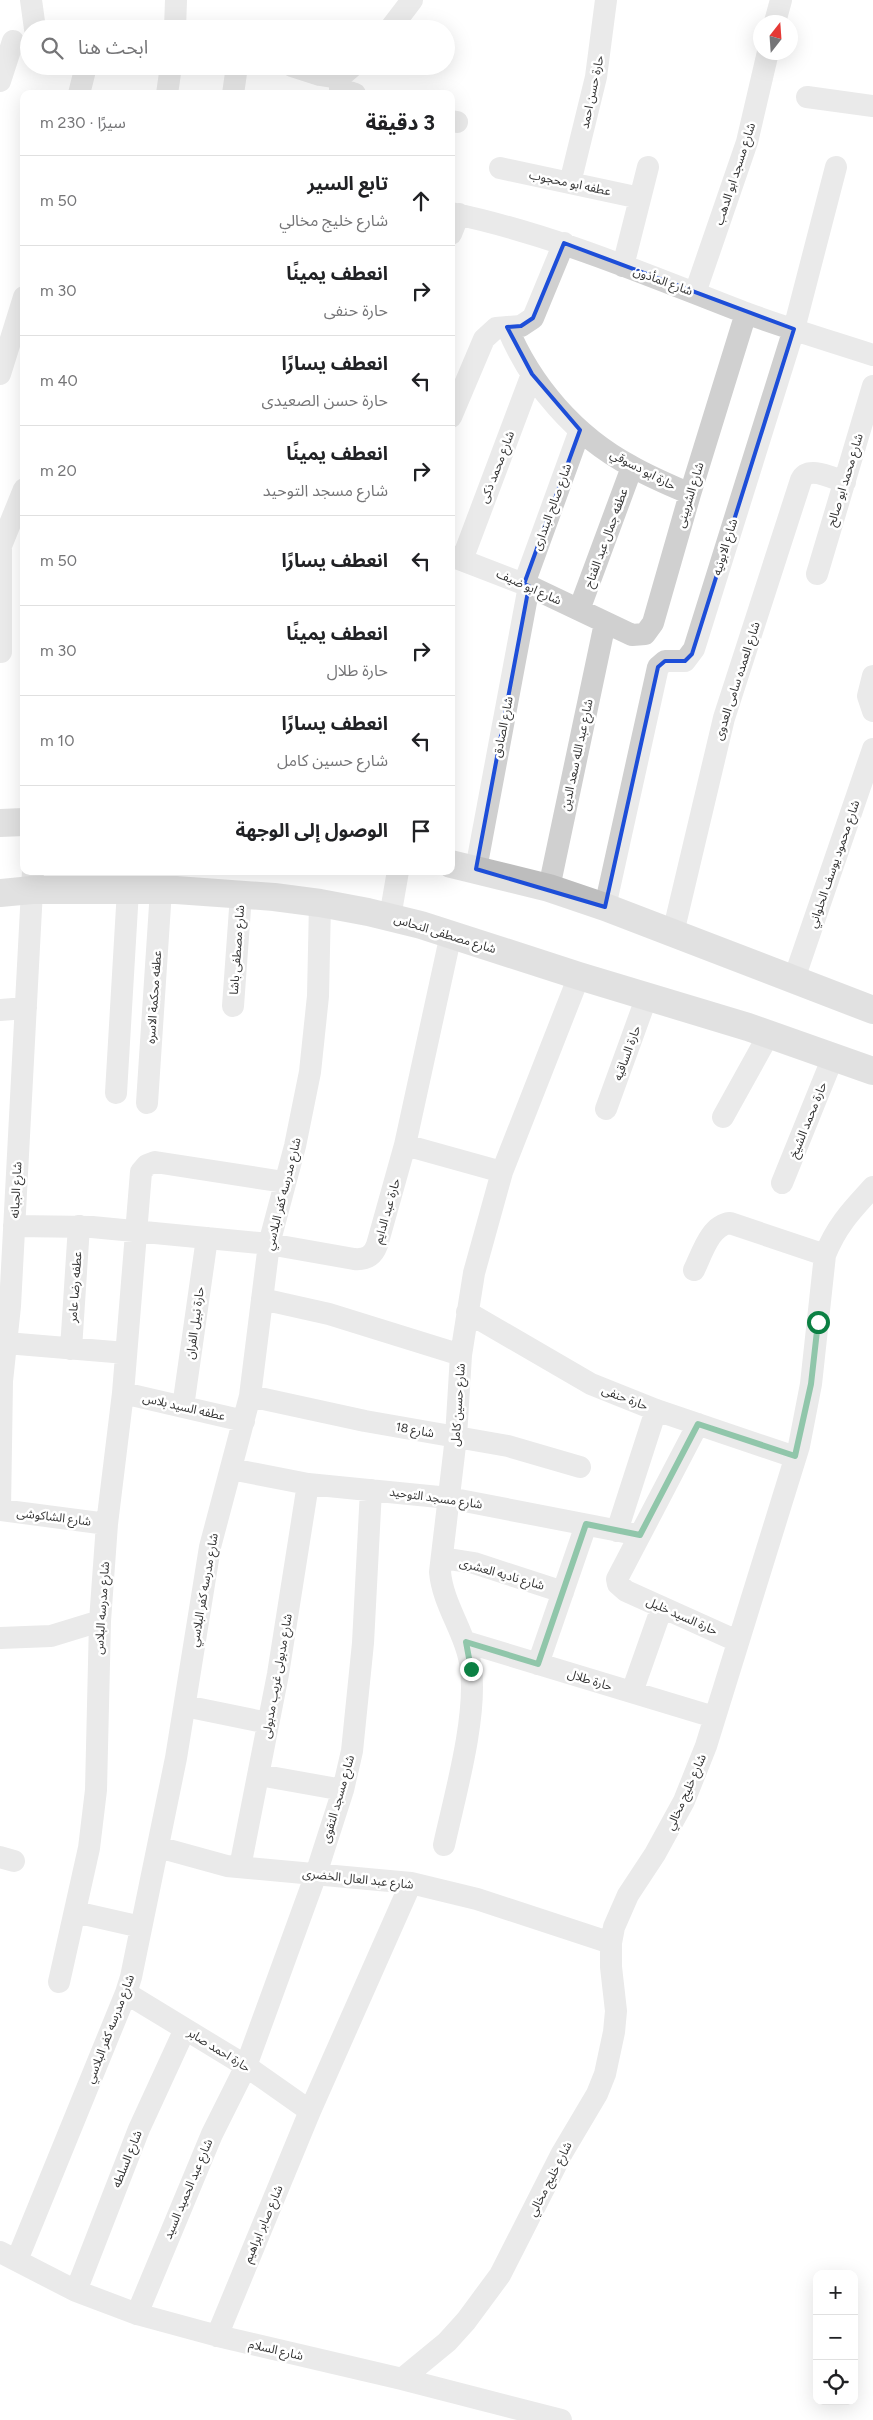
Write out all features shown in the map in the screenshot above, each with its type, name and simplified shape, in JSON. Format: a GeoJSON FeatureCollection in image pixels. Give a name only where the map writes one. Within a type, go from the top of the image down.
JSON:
{"type":"FeatureCollection","features":[{"type":"Feature","properties":{"kind":"street"},"geometry":{"type":"LineString","coordinates":[[31,0],[34,20]]}},
{"type":"Feature","properties":{"kind":"street"},"geometry":{"type":"LineString","coordinates":[[175,20],[176,0]]}},
{"type":"Feature","properties":{"kind":"street"},"geometry":{"type":"LineString","coordinates":[[397,20],[412,0]]}},
{"type":"Feature","properties":{"kind":"street","name":"حارة حسن احمد"},"geometry":{"type":"LineString","coordinates":[[570,183],[596,77],[606,0]]}},
{"type":"Feature","properties":{"kind":"street"},"geometry":{"type":"LineString","coordinates":[[777,15],[780,0]]}},
{"type":"Feature","properties":{"kind":"street"},"geometry":{"type":"LineString","coordinates":[[0,81],[14,41]]}},
{"type":"Feature","properties":{"kind":"street","name":"شارع مسجد ابو الدهب"},"geometry":{"type":"LineString","coordinates":[[695,293],[747,142],[766,60]]}},
{"type":"Feature","properties":{"kind":"street"},"geometry":{"type":"LineString","coordinates":[[80,90],[84,75]]}},
{"type":"Feature","properties":{"kind":"street"},"geometry":{"type":"LineString","coordinates":[[168,90],[170,75]]}},
{"type":"Feature","properties":{"kind":"street"},"geometry":{"type":"LineString","coordinates":[[234,90],[236,75]]}},
{"type":"Feature","properties":{"kind":"street"},"geometry":{"type":"LineString","coordinates":[[320,75],[345,84]]}},
{"type":"Feature","properties":{"kind":"street"},"geometry":{"type":"LineString","coordinates":[[807,97],[873,106]]}},
{"type":"Feature","properties":{"kind":"street"},"geometry":{"type":"LineString","coordinates":[[623,266],[648,167]]}},
{"type":"Feature","properties":{"kind":"street","name":"شارع الابونيه"},"geometry":{"type":"LineString","coordinates":[[606,907],[658,667],[665,661],[685,661],[692,654],[794,329],[836,167]]}},
{"type":"Feature","properties":{"kind":"street","name":"عطفه ابو محجوب"},"geometry":{"type":"LineString","coordinates":[[500,168],[640,198]]}},
{"type":"Feature","properties":{"kind":"street","name":"شارع المأذون"},"geometry":{"type":"LineString","coordinates":[[455,221],[512,227],[564,243],[746,313],[873,355]]}},
{"type":"Feature","properties":{"kind":"street"},"geometry":{"type":"LineString","coordinates":[[455,408],[484,339],[496,328],[521,326],[533,318],[564,243]]}},
{"type":"Feature","properties":{"kind":"street"},"geometry":{"type":"LineString","coordinates":[[0,374],[20,310]]}},
{"type":"Feature","properties":{"kind":"street","name":"شارع الشربينى"},"geometry":{"type":"LineString","coordinates":[[605,623],[632,636],[645,634],[650,629],[746,313]]}},
{"type":"Feature","properties":{"kind":"street","name":"حارة ابو دسوقي"},"geometry":{"type":"LineString","coordinates":[[507,327],[516,348],[532,374],[554,403],[580,430],[632,467],[690,494]]}},
{"type":"Feature","properties":{"kind":"street","name":"شارع محمد ذكى"},"geometry":{"type":"LineString","coordinates":[[455,556],[532,374]]}},
{"type":"Feature","properties":{"kind":"street","name":"شارع محمد ابو صالح"},"geometry":{"type":"LineString","coordinates":[[818,574],[873,386]]}},
{"type":"Feature","properties":{"kind":"street","name":"شارع صالح البندارى"},"geometry":{"type":"LineString","coordinates":[[527,585],[580,430]]}},
{"type":"Feature","properties":{"kind":"street","name":"عطفه جمال عبد الفتاح"},"geometry":{"type":"LineString","coordinates":[[579,610],[632,467]]}},
{"type":"Feature","properties":{"kind":"street","name":"شارع العمده سامى العدوى"},"geometry":{"type":"LineString","coordinates":[[673,933],[724,718],[801,480],[805,474],[812,472],[845,482]]}},
{"type":"Feature","properties":{"kind":"street"},"geometry":{"type":"LineString","coordinates":[[0,652],[0,546],[20,498]]}},
{"type":"Feature","properties":{"kind":"street"},"geometry":{"type":"LineString","coordinates":[[0,546],[20,542]]}},
{"type":"Feature","properties":{"kind":"street","name":"شارع ابو ضيف"},"geometry":{"type":"LineString","coordinates":[[455,558],[527,585],[605,623]]}},
{"type":"Feature","properties":{"kind":"street","name":"شارع الصادق"},"geometry":{"type":"LineString","coordinates":[[464,866],[527,585]]}},
{"type":"Feature","properties":{"kind":"street","name":"شارع عبد الله سعد الدين"},"geometry":{"type":"LineString","coordinates":[[549,888],[605,623]]}},
{"type":"Feature","properties":{"kind":"street"},"geometry":{"type":"LineString","coordinates":[[873,676],[868,696],[873,711]]}},
{"type":"Feature","properties":{"kind":"street","name":"شارع محمود يوسف الحلواني"},"geometry":{"type":"LineString","coordinates":[[794,979],[873,749]]}},
{"type":"Feature","properties":{"kind":"street"},"geometry":{"type":"LineString","coordinates":[[0,823],[20,822]]}},
{"type":"Feature","properties":{"kind":"street"},"geometry":{"type":"LineString","coordinates":[[464,866],[549,888],[606,907],[873,1010]]}},
{"type":"Feature","properties":{"kind":"street"},"geometry":{"type":"LineString","coordinates":[[390,917],[397,875]]}},
{"type":"Feature","properties":{"kind":"street","name":"شارع مصطفى النحاس"},"geometry":{"type":"LineString","coordinates":[[0,893],[33,881],[128,890],[241,895],[320,903],[390,917],[452,934],[579,976],[769,1034],[873,1071]]}},
{"type":"Feature","properties":{"kind":"street","name":"شارع الجبانه"},"geometry":{"type":"LineString","coordinates":[[0,1510],[1,1381],[6,1343],[5,1305],[14,1226],[33,881]]}},
{"type":"Feature","properties":{"kind":"street"},"geometry":{"type":"LineString","coordinates":[[116,1093],[128,890]]}},
{"type":"Feature","properties":{"kind":"street","name":"عطفه محكمة الاسره"},"geometry":{"type":"LineString","coordinates":[[147,1103],[160,890]]}},
{"type":"Feature","properties":{"kind":"street","name":"شارع مصطفى باشا"},"geometry":{"type":"LineString","coordinates":[[233,1006],[241,895]]}},
{"type":"Feature","properties":{"kind":"street","name":"شارع مدرسه كفر البلاسي"},"geometry":{"type":"LineString","coordinates":[[8,2256],[126,1993],[158,1847],[185,1706],[210,1547],[250,1396],[270,1244],[303,1109],[312,1053],[318,996],[320,903]]}},
{"type":"Feature","properties":{"kind":"street","name":"حارة عبد الدايم"},"geometry":{"type":"LineString","coordinates":[[14,1226],[79,1226],[270,1244],[354,1259],[366,1258],[371,1255],[378,1245],[406,1145],[452,934]]}},
{"type":"Feature","properties":{"kind":"street","name":"شارع حسين كامل"},"geometry":{"type":"LineString","coordinates":[[444,1845],[462,1762],[472,1696],[471,1669],[466,1642],[443,1592],[440,1572],[456,1437],[461,1355],[467,1312],[474,1274],[502,1172],[579,976]]}},
{"type":"Feature","properties":{"kind":"street","name":"حارة الساقيه"},"geometry":{"type":"LineString","coordinates":[[606,1109],[647,996]]}},
{"type":"Feature","properties":{"kind":"street"},"geometry":{"type":"LineString","coordinates":[[0,1010],[26,1008]]}},
{"type":"Feature","properties":{"kind":"street"},"geometry":{"type":"LineString","coordinates":[[723,1117],[769,1034]]}},
{"type":"Feature","properties":{"kind":"street","name":"حارة محمد الشيخ"},"geometry":{"type":"LineString","coordinates":[[782,1183],[833,1057]]}},
{"type":"Feature","properties":{"kind":"street"},"geometry":{"type":"LineString","coordinates":[[406,1145],[502,1172]]}},
{"type":"Feature","properties":{"kind":"street","name":"شارع مدرسه البلاس"},"geometry":{"type":"LineString","coordinates":[[59,1982],[88,1848],[96,1790],[100,1621],[107,1524],[123,1393],[141,1172],[151,1163],[284,1182]]}},
{"type":"Feature","properties":{"kind":"street","name":"شارع خليج مخالي"},"geometry":{"type":"LineString","coordinates":[[402,2379],[446,2342],[478,2306],[500,2275],[562,2153],[597,2094],[610,2054],[614,2032],[616,2011],[611,1943],[620,1910],[671,1828],[696,1774],[795,1456],[811,1384],[825,1255],[843,1219],[873,1187]]}},
{"type":"Feature","properties":{"kind":"street"},"geometry":{"type":"LineString","coordinates":[[694,1270],[714,1232],[725,1223],[730,1223],[825,1255]]}},
{"type":"Feature","properties":{"kind":"street","name":"عطفه رضا عامر"},"geometry":{"type":"LineString","coordinates":[[71,1348],[79,1226]]}},
{"type":"Feature","properties":{"kind":"street","name":"حارة نبيل الفران"},"geometry":{"type":"LineString","coordinates":[[183,1407],[208,1238]]}},
{"type":"Feature","properties":{"kind":"street"},"geometry":{"type":"LineString","coordinates":[[262,1299],[329,1314],[461,1355]]}},
{"type":"Feature","properties":{"kind":"street","name":"حارة حنفى"},"geometry":{"type":"LineString","coordinates":[[467,1312],[591,1384],[656,1410],[795,1456]]}},
{"type":"Feature","properties":{"kind":"street"},"geometry":{"type":"LineString","coordinates":[[6,1343],[126,1353]]}},
{"type":"Feature","properties":{"kind":"street","name":"عطفه السيد بلاس"},"geometry":{"type":"LineString","coordinates":[[123,1393],[244,1421]]}},
{"type":"Feature","properties":{"kind":"street","name":"شارع 18"},"geometry":{"type":"LineString","coordinates":[[250,1396],[333,1415],[508,1446],[580,1467]]}},
{"type":"Feature","properties":{"kind":"street"},"geometry":{"type":"LineString","coordinates":[[618,1531],[656,1410]]}},
{"type":"Feature","properties":{"kind":"street"},"geometry":{"type":"LineString","coordinates":[[640,1535],[698,1424]]}},
{"type":"Feature","properties":{"kind":"street","name":"شارع مسجد التوحيد"},"geometry":{"type":"LineString","coordinates":[[231,1469],[308,1484],[449,1498],[640,1535]]}},
{"type":"Feature","properties":{"kind":"street","name":"شارع مدبولى غريب مدبولى"},"geometry":{"type":"LineString","coordinates":[[240,1867],[286,1625],[308,1484]]}},
{"type":"Feature","properties":{"kind":"street","name":"شارع مسجد التقوى"},"geometry":{"type":"LineString","coordinates":[[246,2066],[316,1874],[343,1790],[352,1751],[363,1643],[371,1490]]}},
{"type":"Feature","properties":{"kind":"street","name":"شارع الشاكوشى"},"geometry":{"type":"LineString","coordinates":[[0,1510],[107,1524]]}},
{"type":"Feature","properties":{"kind":"street"},"geometry":{"type":"LineString","coordinates":[[538,1664],[586,1524]]}},
{"type":"Feature","properties":{"kind":"street","name":"حارة السيد خليل"},"geometry":{"type":"LineString","coordinates":[[640,1535],[618,1573],[618,1584],[626,1592],[737,1641]]}},
{"type":"Feature","properties":{"kind":"street","name":"شارع ناديه العشرى"},"geometry":{"type":"LineString","coordinates":[[442,1558],[487,1567],[563,1592]]}},
{"type":"Feature","properties":{"kind":"street"},"geometry":{"type":"LineString","coordinates":[[632,1692],[662,1607]]}},
{"type":"Feature","properties":{"kind":"street"},"geometry":{"type":"LineString","coordinates":[[0,1638],[51,1636],[100,1621]]}},
{"type":"Feature","properties":{"kind":"street","name":"حارة طلال"},"geometry":{"type":"LineString","coordinates":[[466,1642],[714,1717]]}},
{"type":"Feature","properties":{"kind":"street"},"geometry":{"type":"LineString","coordinates":[[185,1706],[268,1722]]}},
{"type":"Feature","properties":{"kind":"street"},"geometry":{"type":"LineString","coordinates":[[259,1775],[343,1790]]}},
{"type":"Feature","properties":{"kind":"street","name":"شارع عبد العال الخضرى"},"geometry":{"type":"LineString","coordinates":[[158,1847],[214,1863],[240,1867],[411,1884],[477,1899],[611,1943]]}},
{"type":"Feature","properties":{"kind":"street","name":"شارع صابر ابراهيم"},"geometry":{"type":"LineString","coordinates":[[217,2336],[310,2111],[411,1884]]}},
{"type":"Feature","properties":{"kind":"street"},"geometry":{"type":"LineString","coordinates":[[75,1912],[141,1927]]}},
{"type":"Feature","properties":{"kind":"street","name":"حارة احمد صابر"},"geometry":{"type":"LineString","coordinates":[[126,1993],[246,2066],[310,2111]]}},
{"type":"Feature","properties":{"kind":"street","name":"شارع السلطه"},"geometry":{"type":"LineString","coordinates":[[76,2291],[139,2130],[185,2029]]}},
{"type":"Feature","properties":{"kind":"street","name":"شارع عبد الحميد السيد"},"geometry":{"type":"LineString","coordinates":[[137,2314],[212,2134],[246,2066]]}},
{"type":"Feature","properties":{"kind":"street","name":"شارع السلام"},"geometry":{"type":"LineString","coordinates":[[8,2256],[76,2291],[137,2314],[217,2336],[402,2379],[561,2420]]}},
{"type":"Feature","properties":{"kind":"highlighted area"},"geometry":{"type":"Polygon","coordinates":[[[564,243],[794,329],[692,654],[685,661],[665,661],[658,667],[605,907],[476,869],[529,586],[524,584],[580,430],[532,374],[507,327],[521,326],[533,318],[564,243]]]}},
{"type":"Feature","properties":{"kind":"route"},"geometry":{"type":"LineString","coordinates":[[471,1669],[466,1642],[538,1664],[586,1524],[640,1535],[698,1424],[795,1456],[799,1446],[811,1384],[818,1322]]}}]}
